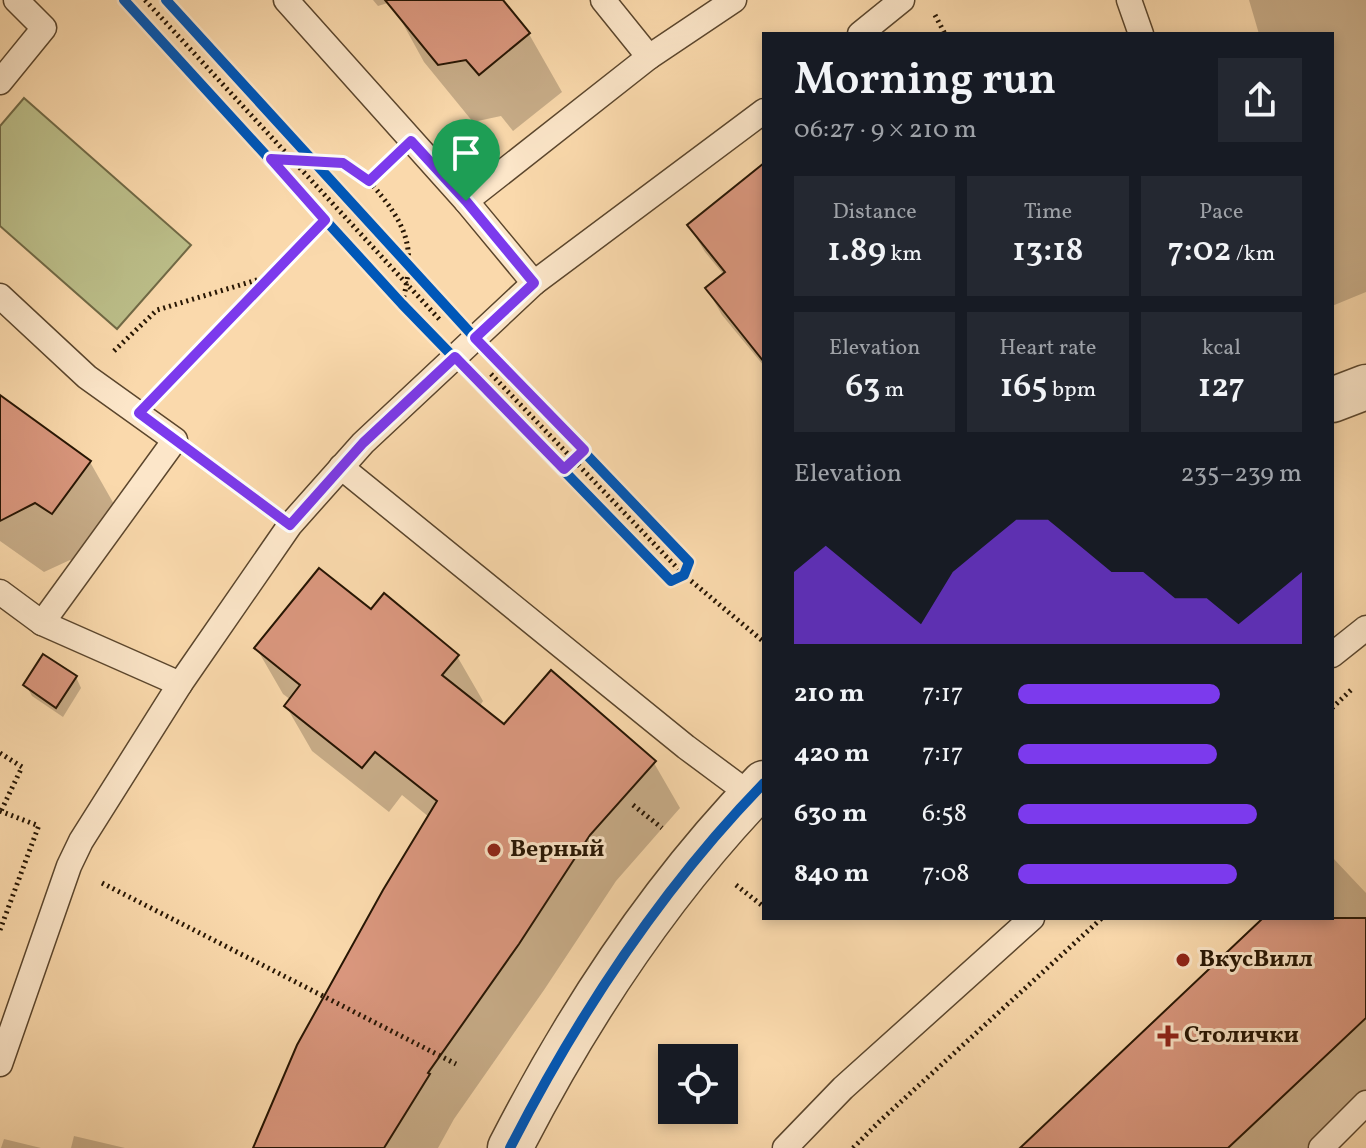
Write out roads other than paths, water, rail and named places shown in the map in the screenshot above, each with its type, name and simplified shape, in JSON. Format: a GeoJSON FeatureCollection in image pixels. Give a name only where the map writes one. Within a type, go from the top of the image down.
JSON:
{"type":"FeatureCollection","features":[{"type":"Feature","properties":{"kind":"street"},"geometry":{"type":"LineString","coordinates":[[1334,399],[1366,387]]}},
{"type":"Feature","properties":{"kind":"street"},"geometry":{"type":"LineString","coordinates":[[510,1148],[573,1034],[627,953],[698,856],[758,790]]}},
{"type":"Feature","properties":{"kind":"lane"},"geometry":{"type":"LineString","coordinates":[[0,82],[44,28],[16,0]]}},
{"type":"Feature","properties":{"kind":"lane"},"geometry":{"type":"LineString","coordinates":[[286,0],[466,201],[534,283]]}},
{"type":"Feature","properties":{"kind":"lane"},"geometry":{"type":"LineString","coordinates":[[603,0],[649,57]]}},
{"type":"Feature","properties":{"kind":"lane"},"geometry":{"type":"LineString","coordinates":[[466,201],[649,57],[734,0]]}},
{"type":"Feature","properties":{"kind":"lane"},"geometry":{"type":"LineString","coordinates":[[862,32],[902,0]]}},
{"type":"Feature","properties":{"kind":"lane"},"geometry":{"type":"LineString","coordinates":[[1129,0],[1140,32]]}},
{"type":"Feature","properties":{"kind":"lane"},"geometry":{"type":"LineString","coordinates":[[0,1064],[69,866],[81,841],[180,684],[290,525],[363,443],[534,283],[762,112]]}},
{"type":"Feature","properties":{"kind":"lane"},"geometry":{"type":"LineString","coordinates":[[0,296],[87,377],[175,440],[42,623]]}},
{"type":"Feature","properties":{"kind":"lane"},"geometry":{"type":"LineString","coordinates":[[341,467],[686,747],[758,790]]}},
{"type":"Feature","properties":{"kind":"lane"},"geometry":{"type":"LineString","coordinates":[[0,592],[42,623],[180,684]]}},
{"type":"Feature","properties":{"kind":"lane"},"geometry":{"type":"LineString","coordinates":[[1334,653],[1366,628]]}},
{"type":"Feature","properties":{"kind":"lane"},"geometry":{"type":"LineString","coordinates":[[785,1148],[843,1088],[1030,920]]}},
{"type":"Feature","properties":{"kind":"lane"},"geometry":{"type":"LineString","coordinates":[[1321,1148],[1366,1103]]}},
{"type":"Feature","properties":{"kind":"place","name":"Верный"},"geometry":{"type":"Point","coordinates":[494,850]}},
{"type":"Feature","properties":{"kind":"place","name":"ВкусВилл"},"geometry":{"type":"Point","coordinates":[1183,960]}},
{"type":"Feature","properties":{"kind":"place","name":"Столички"},"geometry":{"type":"Point","coordinates":[1168,1036]}}]}
